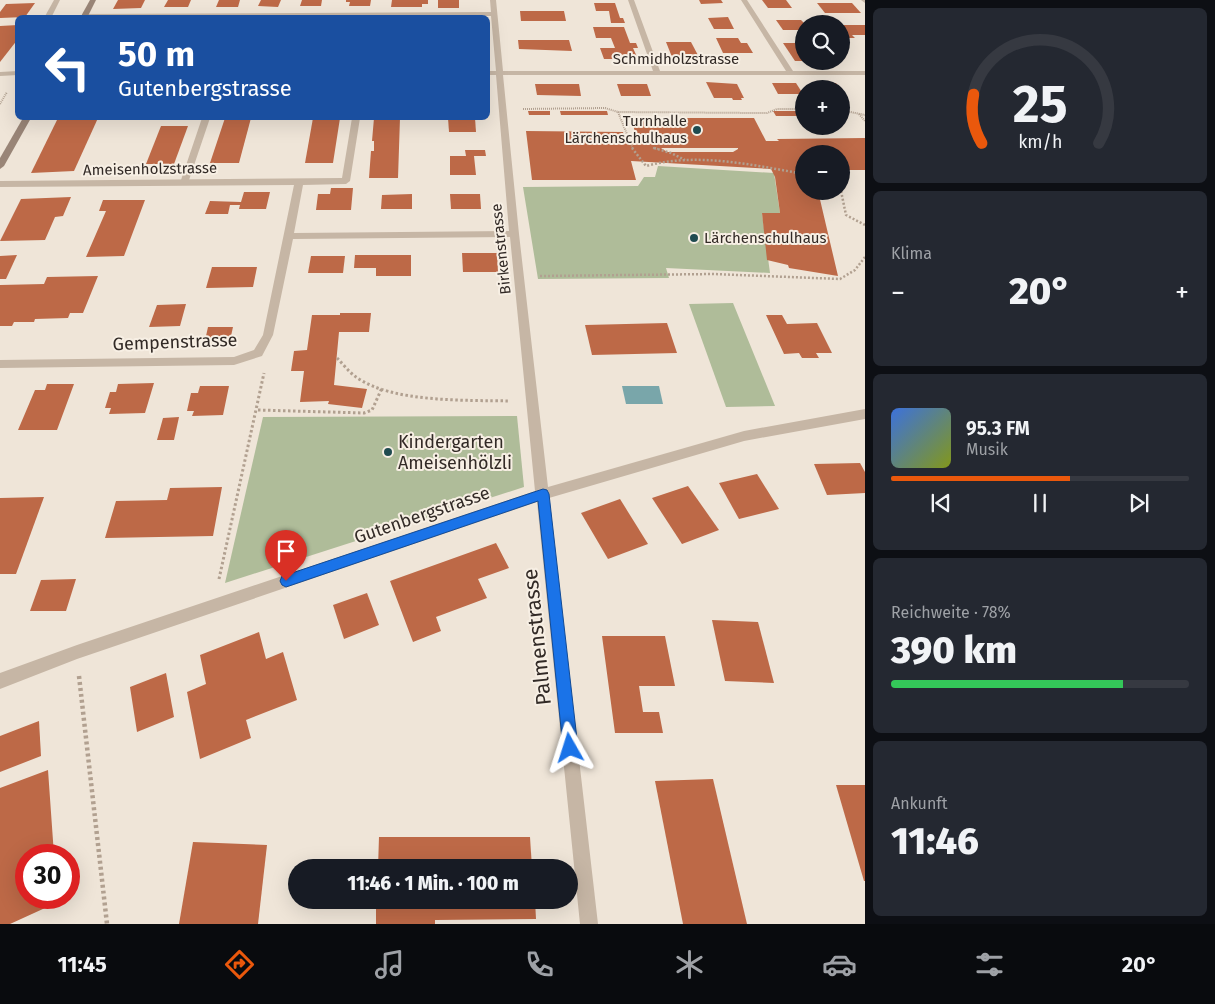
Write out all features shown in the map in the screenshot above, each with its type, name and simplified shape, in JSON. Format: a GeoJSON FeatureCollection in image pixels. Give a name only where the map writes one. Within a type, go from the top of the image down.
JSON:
{"type":"FeatureCollection","features":[{"type":"Feature","properties":{"kind":"street"},"geometry":{"type":"LineString","coordinates":[[48,15],[57,0]]}},
{"type":"Feature","properties":{"kind":"street"},"geometry":{"type":"LineString","coordinates":[[84,15],[93,0]]}},
{"type":"Feature","properties":{"kind":"street","name":"Birkenstrasse"},"geometry":{"type":"LineString","coordinates":[[493,0],[514,234],[543,494]]}},
{"type":"Feature","properties":{"kind":"street"},"geometry":{"type":"LineString","coordinates":[[632,0],[657,73]]}},
{"type":"Feature","properties":{"kind":"street"},"geometry":{"type":"LineString","coordinates":[[744,0],[791,73]]}},
{"type":"Feature","properties":{"kind":"street"},"geometry":{"type":"LineString","coordinates":[[288,15],[494,14]]}},
{"type":"Feature","properties":{"kind":"street"},"geometry":{"type":"LineString","coordinates":[[0,74],[15,73]]}},
{"type":"Feature","properties":{"kind":"street","name":"Schmidholzstrasse"},"geometry":{"type":"LineString","coordinates":[[490,73],[865,73]]}},
{"type":"Feature","properties":{"kind":"street"},"geometry":{"type":"LineString","coordinates":[[0,166],[26,120]]}},
{"type":"Feature","properties":{"kind":"street"},"geometry":{"type":"LineString","coordinates":[[184,183],[205,120]]}},
{"type":"Feature","properties":{"kind":"street","name":"Ameisenholzstrasse"},"geometry":{"type":"LineString","coordinates":[[0,184],[346,181],[356,120]]}},
{"type":"Feature","properties":{"kind":"street"},"geometry":{"type":"LineString","coordinates":[[299,182],[289,236],[514,234]]}},
{"type":"Feature","properties":{"kind":"street","name":"Gempenstrasse"},"geometry":{"type":"LineString","coordinates":[[0,364],[234,361],[258,354],[268,335],[289,236]]}},
{"type":"Feature","properties":{"kind":"street","name":"Gutenbergstrasse"},"geometry":{"type":"LineString","coordinates":[[0,681],[77,652],[543,494],[744,436],[865,414]]}},
{"type":"Feature","properties":{"kind":"street","name":"Palmenstrasse"},"geometry":{"type":"LineString","coordinates":[[543,494],[589,924]]}},
{"type":"Feature","properties":{"kind":"path"},"geometry":{"type":"LineString","coordinates":[[503,109],[605,108],[618,112],[757,113],[767,113],[777,109],[795,109]]}},
{"type":"Feature","properties":{"kind":"path"},"geometry":{"type":"LineString","coordinates":[[618,112],[633,148],[640,161],[646,166],[668,160],[719,160],[795,173]]}},
{"type":"Feature","properties":{"kind":"path"},"geometry":{"type":"LineString","coordinates":[[850,112],[865,115]]}},
{"type":"Feature","properties":{"kind":"path"},"geometry":{"type":"LineString","coordinates":[[859,114],[865,121]]}},
{"type":"Feature","properties":{"kind":"path"},"geometry":{"type":"LineString","coordinates":[[653,148],[671,153],[685,160]]}},
{"type":"Feature","properties":{"kind":"path"},"geometry":{"type":"LineString","coordinates":[[843,200],[846,215],[865,225]]}},
{"type":"Feature","properties":{"kind":"path"},"geometry":{"type":"LineString","coordinates":[[519,276],[713,274],[840,279],[855,270],[865,257]]}},
{"type":"Feature","properties":{"kind":"path"},"geometry":{"type":"LineString","coordinates":[[213,606],[258,410],[264,373],[258,354]]}},
{"type":"Feature","properties":{"kind":"path"},"geometry":{"type":"LineString","coordinates":[[337,358],[357,378],[382,388],[433,399],[533,401]]}},
{"type":"Feature","properties":{"kind":"path"},"geometry":{"type":"LineString","coordinates":[[258,410],[364,413],[372,410],[382,388]]}},
{"type":"Feature","properties":{"kind":"path"},"geometry":{"type":"LineString","coordinates":[[77,652],[107,924]]}},
{"type":"Feature","properties":{"kind":"green space"},"geometry":{"type":"Polygon","coordinates":[[[658,166],[774,173],[780,213],[762,213],[770,273],[666,268],[669,278],[538,279],[523,187],[638,186],[644,177],[655,177],[658,166]]]}},
{"type":"Feature","properties":{"kind":"green space"},"geometry":{"type":"Polygon","coordinates":[[[733,303],[775,406],[726,407],[689,304],[733,303]]]}},
{"type":"Feature","properties":{"kind":"green space"},"geometry":{"type":"Polygon","coordinates":[[[517,416],[524,487],[225,583],[263,417],[517,416]]]}},
{"type":"Feature","properties":{"kind":"water"},"geometry":{"type":"Polygon","coordinates":[[[622,386],[659,386],[663,404],[626,404],[622,386]]]}},
{"type":"Feature","properties":{"kind":"building"},"geometry":{"type":"Polygon","coordinates":[[[118,0],[145,0],[141,8],[113,9],[118,0]]]}},
{"type":"Feature","properties":{"kind":"building"},"geometry":{"type":"Polygon","coordinates":[[[168,0],[191,0],[188,7],[164,7],[168,0]]]}},
{"type":"Feature","properties":{"kind":"building"},"geometry":{"type":"Polygon","coordinates":[[[219,0],[240,0],[238,7],[216,7],[219,0]]]}},
{"type":"Feature","properties":{"kind":"building"},"geometry":{"type":"Polygon","coordinates":[[[261,0],[281,0],[278,7],[258,6],[261,0]]]}},
{"type":"Feature","properties":{"kind":"building"},"geometry":{"type":"Polygon","coordinates":[[[302,0],[322,0],[321,6],[300,6],[302,0]]]}},
{"type":"Feature","properties":{"kind":"building"},"geometry":{"type":"Polygon","coordinates":[[[346,0],[371,0],[370,6],[349,6],[350,2],[346,2],[346,0]]]}},
{"type":"Feature","properties":{"kind":"building"},"geometry":{"type":"Polygon","coordinates":[[[392,0],[428,0],[428,4],[422,4],[422,7],[391,7],[392,0]]]}},
{"type":"Feature","properties":{"kind":"building"},"geometry":{"type":"Polygon","coordinates":[[[438,0],[459,0],[459,8],[438,8],[438,0]]]}},
{"type":"Feature","properties":{"kind":"building"},"geometry":{"type":"Polygon","coordinates":[[[699,0],[721,0],[723,3],[701,4],[699,0]]]}},
{"type":"Feature","properties":{"kind":"building"},"geometry":{"type":"Polygon","coordinates":[[[762,0],[786,0],[792,8],[768,8],[762,0]]]}},
{"type":"Feature","properties":{"kind":"building"},"geometry":{"type":"Polygon","coordinates":[[[35,3],[26,15],[0,18],[0,12],[6,4],[35,3]]]}},
{"type":"Feature","properties":{"kind":"building"},"geometry":{"type":"Polygon","coordinates":[[[594,3],[615,3],[620,18],[623,18],[625,23],[611,23],[609,11],[596,11],[594,3]]]}},
{"type":"Feature","properties":{"kind":"building"},"geometry":{"type":"Polygon","coordinates":[[[817,3],[852,3],[861,13],[825,13],[817,3]]]}},
{"type":"Feature","properties":{"kind":"building"},"geometry":{"type":"Polygon","coordinates":[[[520,11],[564,11],[566,21],[521,21],[520,11]]]}},
{"type":"Feature","properties":{"kind":"building"},"geometry":{"type":"Polygon","coordinates":[[[728,17],[734,29],[714,29],[708,18],[728,17]]]}},
{"type":"Feature","properties":{"kind":"building"},"geometry":{"type":"Polygon","coordinates":[[[776,20],[795,20],[795,30],[783,30],[776,20]]]}},
{"type":"Feature","properties":{"kind":"building"},"geometry":{"type":"Polygon","coordinates":[[[15,25],[15,43],[0,62],[0,26],[15,25]]]}},
{"type":"Feature","properties":{"kind":"building"},"geometry":{"type":"Polygon","coordinates":[[[850,25],[865,25],[865,35],[852,35],[855,38],[850,38],[850,25]]]}},
{"type":"Feature","properties":{"kind":"building"},"geometry":{"type":"Polygon","coordinates":[[[593,27],[624,27],[630,43],[636,43],[638,48],[633,48],[638,59],[604,59],[600,48],[615,48],[611,38],[596,38],[593,27]]]}},
{"type":"Feature","properties":{"kind":"building"},"geometry":{"type":"Polygon","coordinates":[[[716,38],[738,38],[741,43],[747,43],[753,53],[723,53],[716,38]]]}},
{"type":"Feature","properties":{"kind":"building"},"geometry":{"type":"Polygon","coordinates":[[[518,40],[569,40],[572,51],[519,49],[518,40]]]}},
{"type":"Feature","properties":{"kind":"building"},"geometry":{"type":"Polygon","coordinates":[[[666,42],[691,42],[701,61],[674,62],[666,42]]]}},
{"type":"Feature","properties":{"kind":"building"},"geometry":{"type":"Polygon","coordinates":[[[783,43],[795,43],[795,61],[783,43]]]}},
{"type":"Feature","properties":{"kind":"building"},"geometry":{"type":"Polygon","coordinates":[[[706,82],[737,84],[744,98],[741,98],[742,100],[733,100],[732,98],[714,98],[706,82]]]}},
{"type":"Feature","properties":{"kind":"building"},"geometry":{"type":"Polygon","coordinates":[[[772,83],[795,83],[795,94],[778,94],[772,83]]]}},
{"type":"Feature","properties":{"kind":"building"},"geometry":{"type":"Polygon","coordinates":[[[535,84],[579,84],[581,96],[537,95],[535,84]]]}},
{"type":"Feature","properties":{"kind":"building"},"geometry":{"type":"Polygon","coordinates":[[[617,84],[647,84],[651,96],[621,96],[617,84]]]}},
{"type":"Feature","properties":{"kind":"building"},"geometry":{"type":"Polygon","coordinates":[[[528,111],[550,111],[550,115],[529,115],[528,111]]]}},
{"type":"Feature","properties":{"kind":"building"},"geometry":{"type":"Polygon","coordinates":[[[560,111],[607,111],[608,115],[561,115],[560,111]]]}},
{"type":"Feature","properties":{"kind":"building"},"geometry":{"type":"Polygon","coordinates":[[[773,111],[795,111],[795,116],[776,116],[773,111]]]}},
{"type":"Feature","properties":{"kind":"building"},"geometry":{"type":"Polygon","coordinates":[[[631,118],[754,118],[766,141],[779,141],[777,139],[865,138],[865,170],[850,170],[850,145],[795,145],[795,200],[820,200],[838,276],[789,268],[788,265],[767,260],[762,213],[780,213],[775,177],[771,169],[631,161],[636,180],[532,180],[526,131],[623,132],[626,142],[638,142],[631,118]],[[661,148],[667,152],[733,152],[738,149],[661,148]]]}},
{"type":"Feature","properties":{"kind":"building"},"geometry":{"type":"Polygon","coordinates":[[[57,120],[97,120],[74,171],[31,173],[57,120]]]}},
{"type":"Feature","properties":{"kind":"building"},"geometry":{"type":"Polygon","coordinates":[[[224,120],[250,120],[239,163],[210,163],[224,120]]]}},
{"type":"Feature","properties":{"kind":"building"},"geometry":{"type":"Polygon","coordinates":[[[313,120],[340,120],[333,163],[305,163],[313,120]]]}},
{"type":"Feature","properties":{"kind":"building"},"geometry":{"type":"Polygon","coordinates":[[[374,120],[400,120],[398,178],[369,178],[371,151],[374,151],[374,141],[372,141],[374,120]]]}},
{"type":"Feature","properties":{"kind":"building"},"geometry":{"type":"Polygon","coordinates":[[[448,120],[475,120],[476,132],[449,132],[448,120]]]}},
{"type":"Feature","properties":{"kind":"building"},"geometry":{"type":"Polygon","coordinates":[[[161,126],[188,126],[174,164],[146,164],[161,126]]]}},
{"type":"Feature","properties":{"kind":"building"},"geometry":{"type":"Polygon","coordinates":[[[465,150],[485,150],[486,156],[474,156],[476,175],[450,175],[450,156],[466,156],[465,150]]]}},
{"type":"Feature","properties":{"kind":"building"},"geometry":{"type":"Polygon","coordinates":[[[331,188],[353,188],[351,210],[316,210],[318,194],[330,194],[331,188]]]}},
{"type":"Feature","properties":{"kind":"building"},"geometry":{"type":"Polygon","coordinates":[[[244,192],[270,192],[266,209],[239,209],[240,205],[230,205],[228,214],[205,214],[210,201],[241,202],[244,192]]]}},
{"type":"Feature","properties":{"kind":"building"},"geometry":{"type":"Polygon","coordinates":[[[412,194],[412,209],[381,209],[382,195],[412,194]]]}},
{"type":"Feature","properties":{"kind":"building"},"geometry":{"type":"Polygon","coordinates":[[[450,194],[480,194],[481,209],[451,209],[450,194]]]}},
{"type":"Feature","properties":{"kind":"building"},"geometry":{"type":"Polygon","coordinates":[[[71,197],[63,216],[55,217],[45,240],[0,241],[21,199],[71,197]]]}},
{"type":"Feature","properties":{"kind":"building"},"geometry":{"type":"Polygon","coordinates":[[[103,200],[145,200],[124,256],[86,257],[106,211],[99,211],[103,200]]]}},
{"type":"Feature","properties":{"kind":"building"},"geometry":{"type":"Polygon","coordinates":[[[462,253],[497,253],[498,272],[463,272],[462,253]]]}},
{"type":"Feature","properties":{"kind":"building"},"geometry":{"type":"Polygon","coordinates":[[[17,255],[6,279],[0,279],[0,256],[17,255]]]}},
{"type":"Feature","properties":{"kind":"building"},"geometry":{"type":"Polygon","coordinates":[[[355,255],[411,255],[411,276],[376,276],[376,268],[354,268],[355,255]]]}},
{"type":"Feature","properties":{"kind":"building"},"geometry":{"type":"Polygon","coordinates":[[[311,256],[345,256],[343,273],[308,273],[311,256]]]}},
{"type":"Feature","properties":{"kind":"building"},"geometry":{"type":"Polygon","coordinates":[[[212,267],[257,267],[253,287],[206,288],[212,267]]]}},
{"type":"Feature","properties":{"kind":"building"},"geometry":{"type":"Polygon","coordinates":[[[98,276],[83,313],[70,313],[68,318],[35,319],[34,322],[14,322],[12,326],[0,326],[0,285],[44,284],[47,277],[98,276]]]}},
{"type":"Feature","properties":{"kind":"building"},"geometry":{"type":"Polygon","coordinates":[[[186,304],[180,326],[149,327],[157,305],[186,304]]]}},
{"type":"Feature","properties":{"kind":"building"},"geometry":{"type":"Polygon","coordinates":[[[340,313],[371,313],[369,332],[339,332],[334,385],[367,389],[362,408],[328,404],[329,401],[300,402],[304,371],[291,371],[294,351],[307,350],[312,315],[340,315],[340,313]]]}},
{"type":"Feature","properties":{"kind":"building"},"geometry":{"type":"Polygon","coordinates":[[[766,315],[782,315],[787,324],[817,323],[832,353],[816,353],[819,358],[802,358],[799,353],[784,354],[766,315]]]}},
{"type":"Feature","properties":{"kind":"building"},"geometry":{"type":"Polygon","coordinates":[[[667,323],[677,353],[592,355],[585,325],[667,323]]]}},
{"type":"Feature","properties":{"kind":"building"},"geometry":{"type":"Polygon","coordinates":[[[208,327],[233,327],[229,345],[204,345],[208,327]]]}},
{"type":"Feature","properties":{"kind":"building"},"geometry":{"type":"Polygon","coordinates":[[[154,383],[145,413],[109,414],[111,408],[105,408],[110,392],[116,392],[118,384],[154,383]]]}},
{"type":"Feature","properties":{"kind":"building"},"geometry":{"type":"Polygon","coordinates":[[[47,384],[74,384],[57,430],[18,430],[35,390],[45,390],[47,384]]]}},
{"type":"Feature","properties":{"kind":"building"},"geometry":{"type":"Polygon","coordinates":[[[200,386],[229,386],[223,415],[192,416],[194,411],[187,411],[191,393],[198,393],[200,386]]]}},
{"type":"Feature","properties":{"kind":"building"},"geometry":{"type":"Polygon","coordinates":[[[179,417],[174,440],[157,440],[163,418],[179,417]]]}},
{"type":"Feature","properties":{"kind":"building"},"geometry":{"type":"Polygon","coordinates":[[[860,463],[865,472],[865,493],[827,495],[814,464],[860,463]]]}},
{"type":"Feature","properties":{"kind":"building"},"geometry":{"type":"Polygon","coordinates":[[[757,474],[779,509],[739,519],[719,483],[757,474]]]}},
{"type":"Feature","properties":{"kind":"building"},"geometry":{"type":"Polygon","coordinates":[[[688,486],[719,530],[682,544],[652,498],[688,486]]]}},
{"type":"Feature","properties":{"kind":"building"},"geometry":{"type":"Polygon","coordinates":[[[222,487],[213,536],[105,538],[116,501],[167,500],[170,488],[222,487]]]}},
{"type":"Feature","properties":{"kind":"building"},"geometry":{"type":"Polygon","coordinates":[[[44,497],[16,574],[0,574],[0,498],[44,497]]]}},
{"type":"Feature","properties":{"kind":"building"},"geometry":{"type":"Polygon","coordinates":[[[620,499],[648,544],[608,559],[581,513],[620,499]]]}},
{"type":"Feature","properties":{"kind":"building"},"geometry":{"type":"Polygon","coordinates":[[[496,543],[509,568],[478,579],[487,598],[436,617],[441,631],[413,642],[390,581],[496,543]]]}},
{"type":"Feature","properties":{"kind":"building"},"geometry":{"type":"Polygon","coordinates":[[[76,579],[66,611],[30,611],[41,580],[76,579]]]}},
{"type":"Feature","properties":{"kind":"building"},"geometry":{"type":"Polygon","coordinates":[[[367,593],[379,625],[344,639],[333,605],[367,593]]]}},
{"type":"Feature","properties":{"kind":"building"},"geometry":{"type":"Polygon","coordinates":[[[712,620],[758,622],[774,683],[725,681],[712,620]]]}},
{"type":"Feature","properties":{"kind":"building"},"geometry":{"type":"Polygon","coordinates":[[[259,632],[266,659],[283,652],[297,700],[246,720],[251,738],[200,759],[187,692],[206,684],[200,655],[259,632]]]}},
{"type":"Feature","properties":{"kind":"building"},"geometry":{"type":"Polygon","coordinates":[[[602,636],[665,636],[675,686],[639,686],[643,712],[659,712],[663,733],[615,733],[602,636]]]}},
{"type":"Feature","properties":{"kind":"building"},"geometry":{"type":"Polygon","coordinates":[[[166,673],[174,717],[137,732],[130,687],[166,673]]]}},
{"type":"Feature","properties":{"kind":"building"},"geometry":{"type":"Polygon","coordinates":[[[39,721],[41,756],[0,772],[0,736],[39,721]]]}},
{"type":"Feature","properties":{"kind":"building"},"geometry":{"type":"Polygon","coordinates":[[[48,770],[53,844],[15,844],[15,909],[43,909],[10,924],[0,924],[0,788],[48,770]]]}},
{"type":"Feature","properties":{"kind":"building"},"geometry":{"type":"Polygon","coordinates":[[[713,779],[747,924],[683,924],[655,781],[713,779]]]}},
{"type":"Feature","properties":{"kind":"building"},"geometry":{"type":"Polygon","coordinates":[[[836,785],[865,785],[865,881],[864,881],[836,785]]]}},
{"type":"Feature","properties":{"kind":"building"},"geometry":{"type":"Polygon","coordinates":[[[379,837],[530,837],[531,859],[378,859],[379,837]]]}},
{"type":"Feature","properties":{"kind":"building"},"geometry":{"type":"Polygon","coordinates":[[[193,842],[267,845],[258,924],[179,924],[193,842]]]}},
{"type":"Feature","properties":{"kind":"building"},"geometry":{"type":"Polygon","coordinates":[[[376,909],[535,909],[536,919],[435,920],[435,924],[376,924],[376,909]]]}},
{"type":"Feature","properties":{"kind":"place","name":"Turnhalle Lärchenschulhaus"},"geometry":{"type":"Point","coordinates":[697,130]}},
{"type":"Feature","properties":{"kind":"place","name":"Lärchenschulhaus"},"geometry":{"type":"Point","coordinates":[694,238]}},
{"type":"Feature","properties":{"kind":"place","name":"Kindergarten Ameisenhölzli"},"geometry":{"type":"Point","coordinates":[388,452]}},
{"type":"Feature","properties":{"kind":"route"},"geometry":{"type":"LineString","coordinates":[[286,581],[543,494],[570,748]]}}]}
